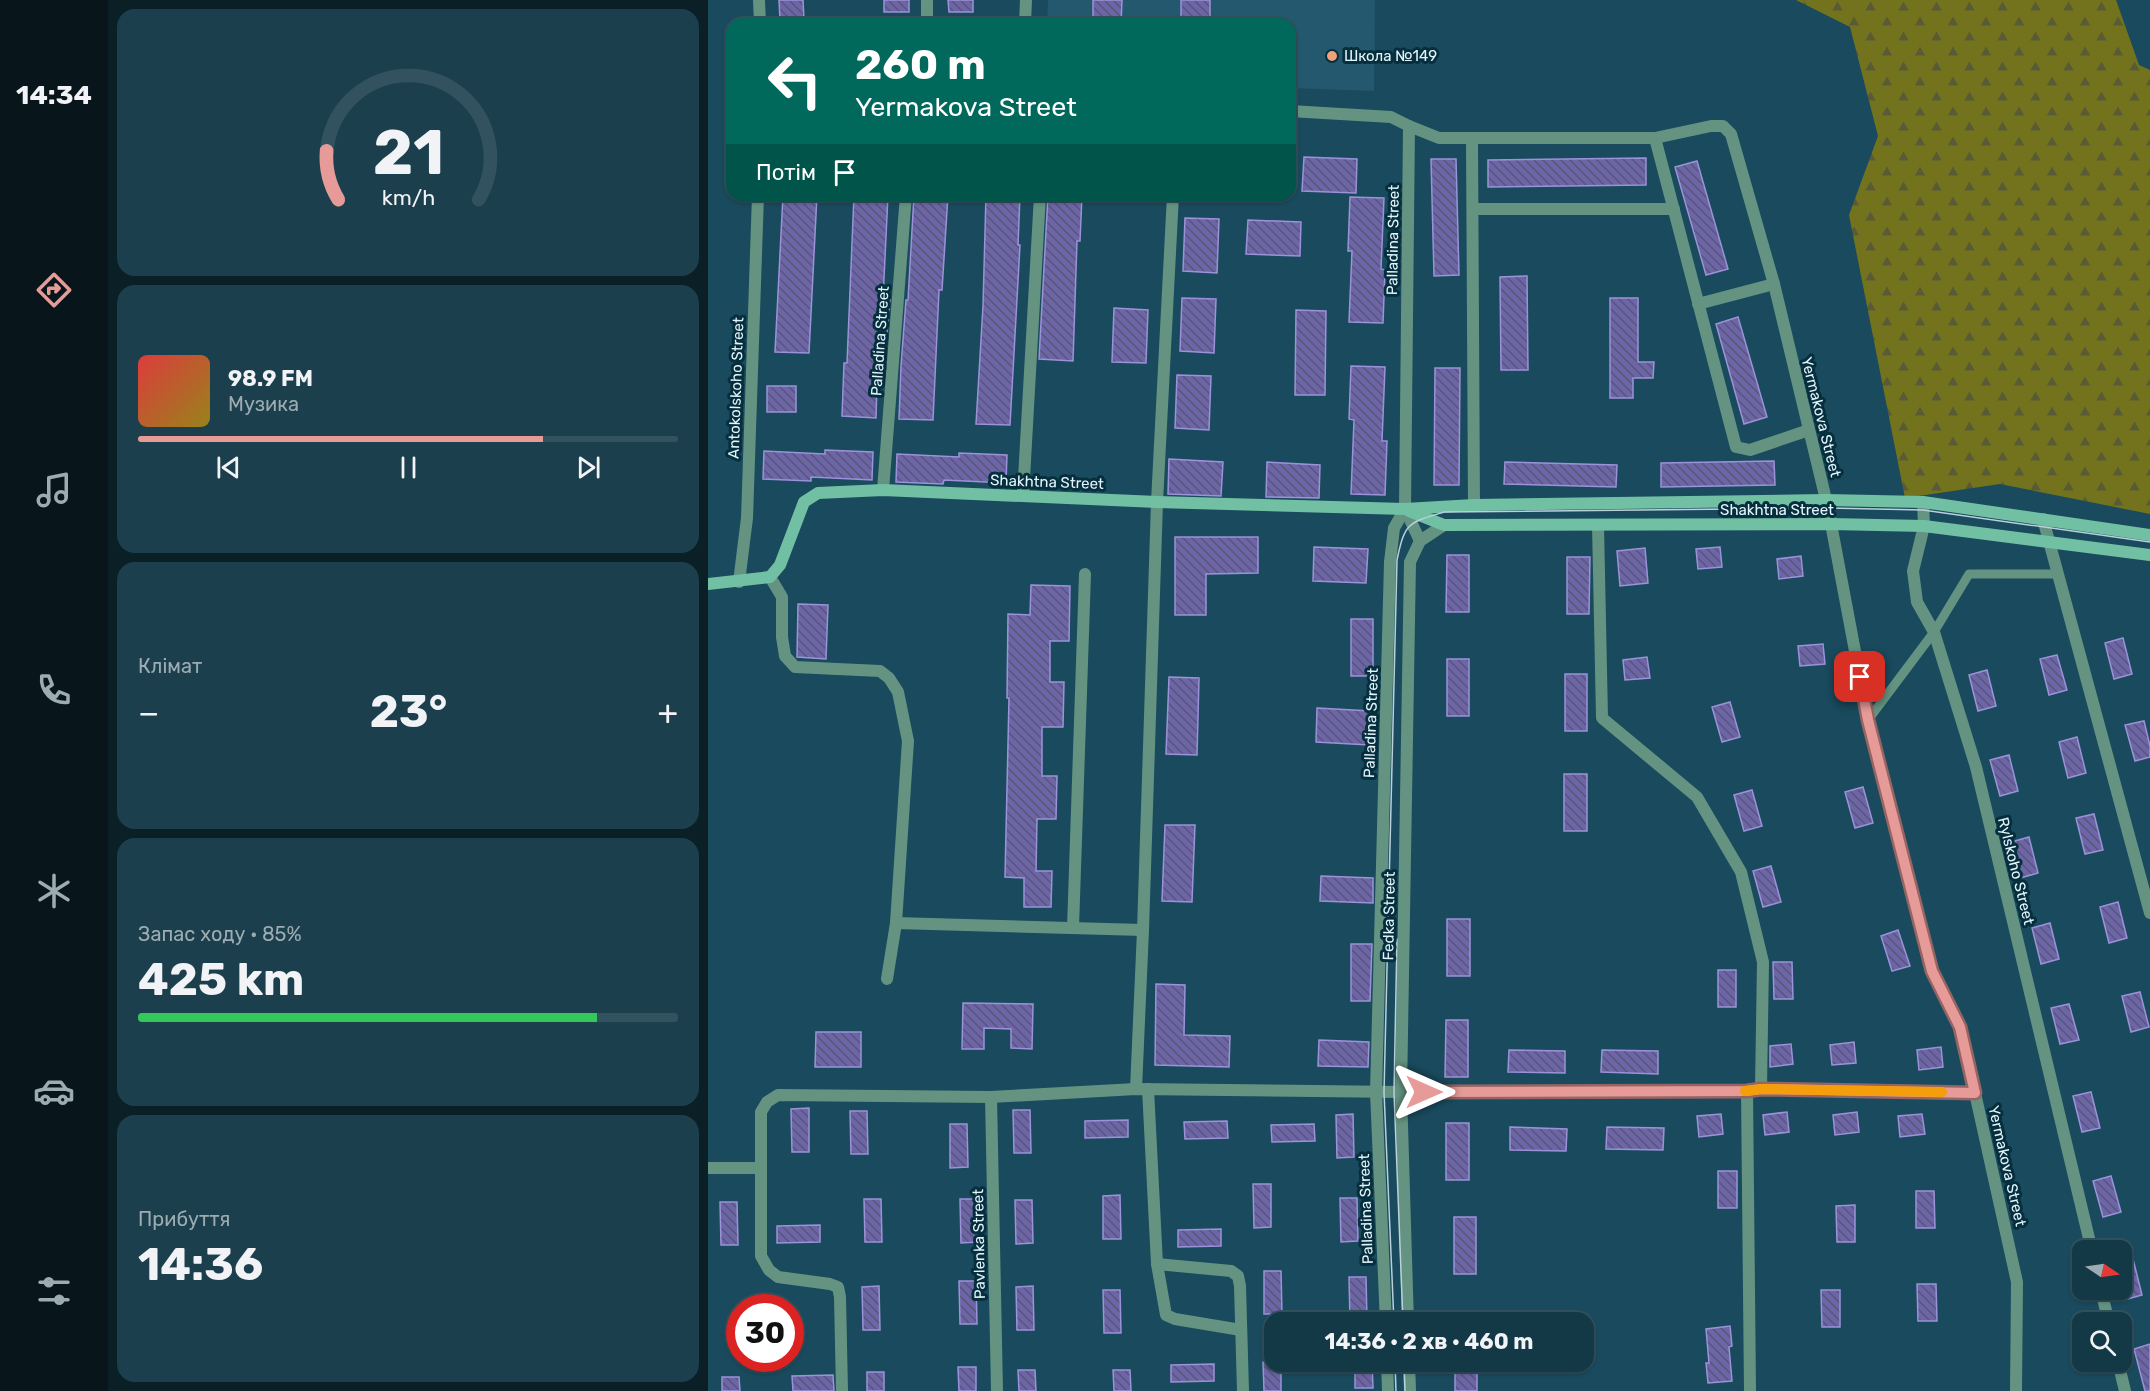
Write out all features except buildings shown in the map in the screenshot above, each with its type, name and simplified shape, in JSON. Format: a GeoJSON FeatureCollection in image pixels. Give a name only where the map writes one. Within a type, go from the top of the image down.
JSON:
{"type":"FeatureCollection","features":[{"type":"Feature","properties":{"kind":"main road","name":"Shakhtna Street"},"geometry":{"type":"LineString","coordinates":[[770,577],[780,565],[804,502],[818,493],[884,490],[1157,502],[1405,509],[1474,505],[1826,500],[1923,502],[2150,535]]}},
{"type":"Feature","properties":{"kind":"main road","name":"Shakhtna Street"},"geometry":{"type":"LineString","coordinates":[[1405,509],[1444,525],[1831,524],[1924,526],[2150,555]]}},
{"type":"Feature","properties":{"kind":"main road"},"geometry":{"type":"LineString","coordinates":[[708,584],[770,577]]}},
{"type":"Feature","properties":{"kind":"street"},"geometry":{"type":"LineString","coordinates":[[759,0],[760,18]]}},
{"type":"Feature","properties":{"kind":"street"},"geometry":{"type":"LineString","coordinates":[[927,0],[927,18]]}},
{"type":"Feature","properties":{"kind":"street"},"geometry":{"type":"LineString","coordinates":[[1025,18],[1026,0]]}},
{"type":"Feature","properties":{"kind":"street","name":"Yermakova Street"},"geometry":{"type":"LineString","coordinates":[[1296,111],[1391,117],[1439,138],[1655,138],[1711,126],[1723,126],[1731,134],[1773,284],[1826,500],[1868,720],[1932,971],[1960,1027],[2018,1282],[2016,1391]]}},
{"type":"Feature","properties":{"kind":"street","name":"Palladina Street"},"geometry":{"type":"LineString","coordinates":[[1386,1312],[1376,1092],[1390,562],[1394,528],[1405,509],[1409,126]]}},
{"type":"Feature","properties":{"kind":"street"},"geometry":{"type":"LineString","coordinates":[[1472,138],[1474,505]]}},
{"type":"Feature","properties":{"kind":"street"},"geometry":{"type":"LineString","coordinates":[[1655,138],[1736,447],[1750,450],[1809,430]]}},
{"type":"Feature","properties":{"kind":"street","name":"Antokolskoho Street"},"geometry":{"type":"LineString","coordinates":[[740,582],[747,518],[758,201]]}},
{"type":"Feature","properties":{"kind":"street","name":"Palladina Street"},"geometry":{"type":"LineString","coordinates":[[884,490],[906,201]]}},
{"type":"Feature","properties":{"kind":"street"},"geometry":{"type":"LineString","coordinates":[[1023,496],[1040,201]]}},
{"type":"Feature","properties":{"kind":"street"},"geometry":{"type":"LineString","coordinates":[[1173,201],[1157,502],[1143,930],[1142,1089],[1156,1264],[1166,1315],[1175,1319],[1241,1330]]}},
{"type":"Feature","properties":{"kind":"street"},"geometry":{"type":"LineString","coordinates":[[1473,209],[1674,209]]}},
{"type":"Feature","properties":{"kind":"street"},"geometry":{"type":"LineString","coordinates":[[1698,304],[1773,284]]}},
{"type":"Feature","properties":{"kind":"street","name":"Rylskoho Street"},"geometry":{"type":"LineString","coordinates":[[1923,502],[1924,526],[1912,571],[1917,602],[1934,632],[1976,767],[2089,1240]]}},
{"type":"Feature","properties":{"kind":"street"},"geometry":{"type":"LineString","coordinates":[[1405,509],[1420,541],[1444,525]]}},
{"type":"Feature","properties":{"kind":"street"},"geometry":{"type":"LineString","coordinates":[[2043,519],[2150,913]]}},
{"type":"Feature","properties":{"kind":"street"},"geometry":{"type":"LineString","coordinates":[[1598,525],[1602,718],[1697,797],[1741,872],[1763,962],[1761,1089]]}},
{"type":"Feature","properties":{"kind":"street","name":"Fedka Street"},"geometry":{"type":"LineString","coordinates":[[1408,1312],[1401,1092],[1410,562],[1420,541]]}},
{"type":"Feature","properties":{"kind":"street"},"geometry":{"type":"LineString","coordinates":[[1073,927],[1085,574]]}},
{"type":"Feature","properties":{"kind":"street"},"geometry":{"type":"LineString","coordinates":[[770,577],[782,597],[782,637],[785,656],[795,667],[880,671],[889,678],[898,692],[908,741],[896,923],[887,979]]}},
{"type":"Feature","properties":{"kind":"street"},"geometry":{"type":"LineString","coordinates":[[896,923],[1143,930]]}},
{"type":"Feature","properties":{"kind":"street"},"geometry":{"type":"LineString","coordinates":[[843,1391],[838,1287],[778,1277],[769,1270],[761,1256],[761,1113],[767,1102],[778,1095],[991,1097],[1142,1089],[1401,1092],[1747,1091],[1761,1089],[1975,1093]]}},
{"type":"Feature","properties":{"kind":"street"},"geometry":{"type":"LineString","coordinates":[[1747,1091],[1750,1391]]}},
{"type":"Feature","properties":{"kind":"street","name":"Pavlenka Street"},"geometry":{"type":"LineString","coordinates":[[991,1097],[997,1391]]}},
{"type":"Feature","properties":{"kind":"street"},"geometry":{"type":"LineString","coordinates":[[708,1168],[760,1168]]}},
{"type":"Feature","properties":{"kind":"street"},"geometry":{"type":"LineString","coordinates":[[1156,1264],[1231,1271],[1238,1276],[1243,1391]]}},
{"type":"Feature","properties":{"kind":"street"},"geometry":{"type":"LineString","coordinates":[[1387,1372],[1388,1391]]}},
{"type":"Feature","properties":{"kind":"street"},"geometry":{"type":"LineString","coordinates":[[1409,1372],[1410,1391]]}},
{"type":"Feature","properties":{"kind":"street"},"geometry":{"type":"LineString","coordinates":[[2121,1372],[2126,1391]]}},
{"type":"Feature","properties":{"kind":"lane"},"geometry":{"type":"LineString","coordinates":[[1868,720],[1934,632],[1969,574],[2058,574]]}},
{"type":"Feature","properties":{"kind":"shaded area","name":"Школа №149"},"geometry":{"type":"Polygon","coordinates":[[[1048,0],[1375,0],[1374,91],[1296,88],[1296,18],[1047,18],[1048,0]]]}},
{"type":"Feature","properties":{"kind":"green space"},"geometry":{"type":"Polygon","coordinates":[[[1796,0],[2116,0],[2139,65],[2150,70],[2150,514],[2000,484],[1905,498],[1849,215],[1878,136],[1850,27],[1796,0]]]}},
{"type":"Feature","properties":{"kind":"tram line"},"geometry":{"type":"LineString","coordinates":[[1394,1312],[1384,1092],[1397,560],[1403,538],[1410,526],[1444,512],[1828,508],[1923,510],[2150,542]]}},
{"type":"Feature","properties":{"kind":"tram line"},"geometry":{"type":"LineString","coordinates":[[1397,939],[1394,1092],[1403,1312]]}},
{"type":"Feature","properties":{"kind":"tram line"},"geometry":{"type":"LineString","coordinates":[[1395,1372],[1396,1391]]}},
{"type":"Feature","properties":{"kind":"tram line"},"geometry":{"type":"LineString","coordinates":[[1404,1372],[1405,1391]]}},
{"type":"Feature","properties":{"kind":"slow traffic"},"geometry":{"type":"LineString","coordinates":[[1745,1091],[1761,1089],[1942,1092]]}},
{"type":"Feature","properties":{"kind":"place","name":"Школа №149"},"geometry":{"type":"Point","coordinates":[1332,56]}},
{"type":"Feature","properties":{"kind":"route"},"geometry":{"type":"LineString","coordinates":[[1424,1092],[1747,1091],[1761,1089],[1975,1093],[1960,1027],[1932,971],[1868,720],[1860,677]]}}]}
